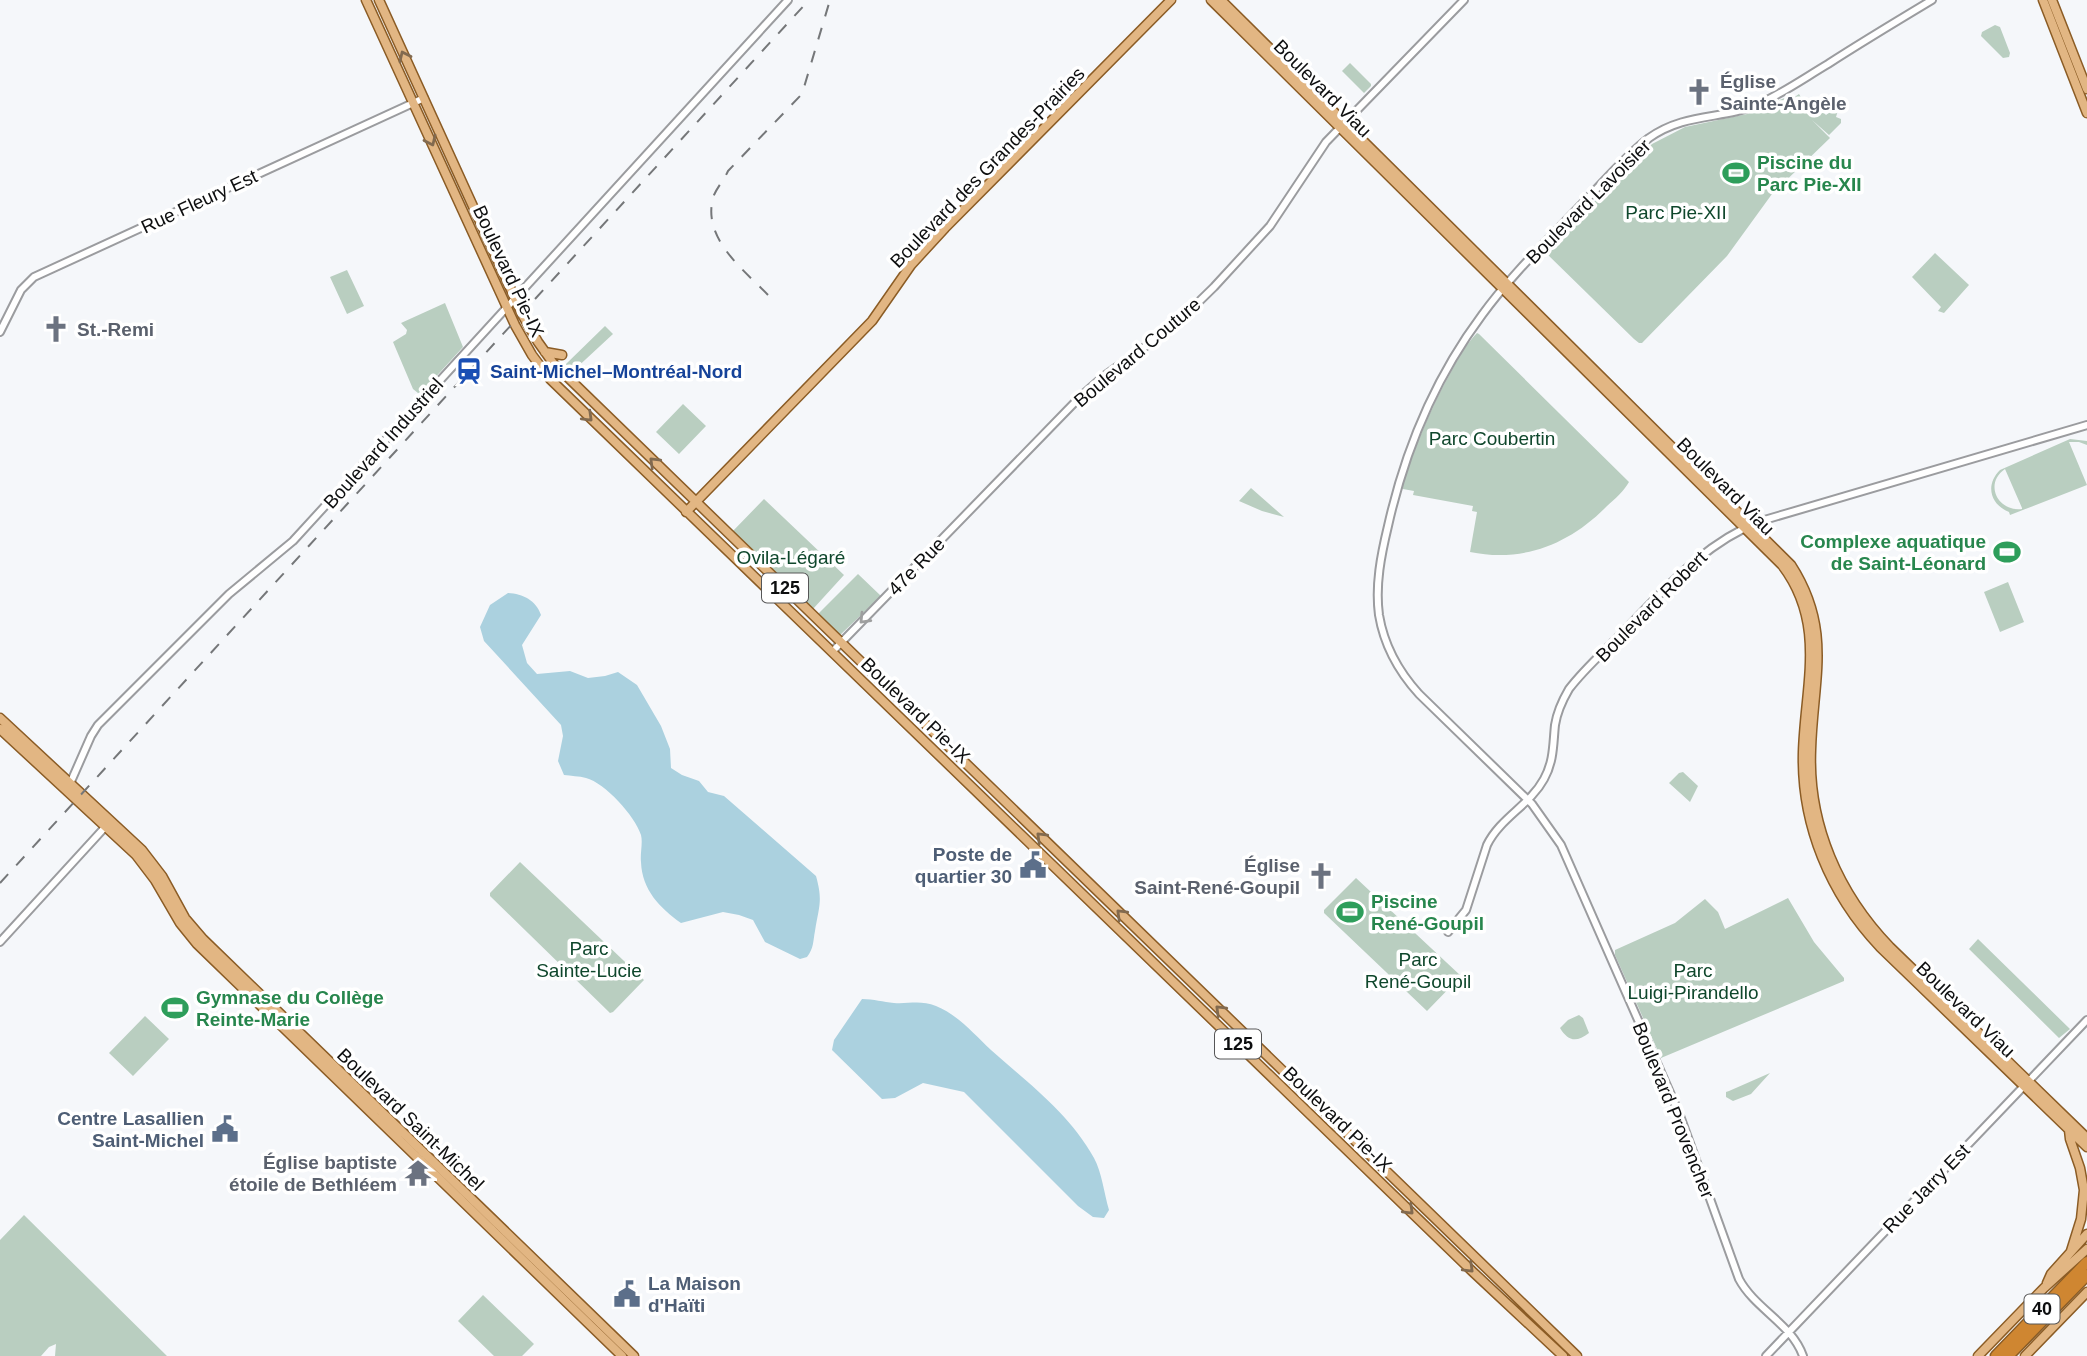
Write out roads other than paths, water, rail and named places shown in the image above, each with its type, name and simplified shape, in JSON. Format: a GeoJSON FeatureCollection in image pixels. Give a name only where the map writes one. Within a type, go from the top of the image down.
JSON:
{"type":"FeatureCollection","features":[{"type":"Feature","properties":{"kind":"highway","name":"40"},"geometry":{"type":"LineString","coordinates":[[1996,1356],[2087,1262]]}},
{"type":"Feature","properties":{"kind":"highway","name":"40"},"geometry":{"type":"LineString","coordinates":[[2008,1356],[2087,1275]]}},
{"type":"Feature","properties":{"kind":"main road","name":"Boulevard Pie-IX"},"geometry":{"type":"LineString","coordinates":[[366,0],[506,307],[526,345],[550,379],[1563,1356]]}},
{"type":"Feature","properties":{"kind":"main road","name":"Boulevard Pie-IX"},"geometry":{"type":"LineString","coordinates":[[379,0],[528,326],[545,352],[576,386],[696,503],[1577,1356]]}},
{"type":"Feature","properties":{"kind":"main road","name":"Boulevard des Grandes-Prairies"},"geometry":{"type":"LineString","coordinates":[[686,512],[872,321],[911,265],[945,228],[1171,0]]}},
{"type":"Feature","properties":{"kind":"main road","name":"Boulevard Viau"},"geometry":{"type":"LineString","coordinates":[[1211,0],[1342,124]]}},
{"type":"Feature","properties":{"kind":"main road","name":"Boulevard Viau"},"geometry":{"type":"LineString","coordinates":[[1221,0],[1342,124],[1748,526],[1791,565],[1805,587],[1815,615],[1818,644],[1811,782],[1820,831],[1836,872],[1852,901],[1876,932],[2087,1147]]}},
{"type":"Feature","properties":{"kind":"main road"},"geometry":{"type":"LineString","coordinates":[[2043,0],[2087,113]]}},
{"type":"Feature","properties":{"kind":"main road"},"geometry":{"type":"LineString","coordinates":[[2052,0],[2087,89]]}},
{"type":"Feature","properties":{"kind":"main road"},"geometry":{"type":"LineString","coordinates":[[545,352],[562,355]]}},
{"type":"Feature","properties":{"kind":"main road","name":"Boulevard Saint-Michel"},"geometry":{"type":"LineString","coordinates":[[0,718],[108,824],[144,864],[175,915],[197,944],[622,1356]]}},
{"type":"Feature","properties":{"kind":"main road","name":"Boulevard Saint-Michel"},"geometry":{"type":"LineString","coordinates":[[0,729],[69,787]]}},
{"type":"Feature","properties":{"kind":"main road","name":"Boulevard Saint-Michel"},"geometry":{"type":"LineString","coordinates":[[108,824],[137,845],[152,862],[185,918],[203,939],[634,1356]]}},
{"type":"Feature","properties":{"kind":"main road","name":"Boulevard Viau"},"geometry":{"type":"LineString","coordinates":[[2071,1128],[2087,1138]]}},
{"type":"Feature","properties":{"kind":"main road"},"geometry":{"type":"LineString","coordinates":[[2071,1251],[2081,1219],[2084,1190],[2070,1139],[2071,1128],[2087,1128]]}},
{"type":"Feature","properties":{"kind":"main road"},"geometry":{"type":"LineString","coordinates":[[2044,1288],[2052,1274],[2087,1234]]}},
{"type":"Feature","properties":{"kind":"main road"},"geometry":{"type":"LineString","coordinates":[[1978,1356],[2044,1288],[2087,1249]]}},
{"type":"Feature","properties":{"kind":"main road"},"geometry":{"type":"LineString","coordinates":[[2025,1356],[2087,1292]]}},
{"type":"Feature","properties":{"kind":"main road"},"geometry":{"type":"LineString","coordinates":[[2071,1309],[2087,1301]]}},
{"type":"Feature","properties":{"kind":"street","name":"Boulevard Industriel"},"geometry":{"type":"LineString","coordinates":[[69,787],[96,728],[223,599],[293,541],[788,0]]}},
{"type":"Feature","properties":{"kind":"street","name":"Boulevard Couture"},"geometry":{"type":"LineString","coordinates":[[998,480],[1094,384],[1174,326],[1214,287],[1270,226],[1317,153],[1342,124],[1464,0]]}},
{"type":"Feature","properties":{"kind":"street","name":"Boulevard Lavoisier"},"geometry":{"type":"LineString","coordinates":[[1384,541],[1405,462],[1432,397],[1468,333],[1505,285],[1624,160],[1651,137],[1690,119],[1758,104],[1932,0]]}},
{"type":"Feature","properties":{"kind":"street","name":"Rue Fleury Est"},"geometry":{"type":"LineString","coordinates":[[0,332],[21,290],[34,277],[424,98]]}},
{"type":"Feature","properties":{"kind":"street","name":"Boulevard Robert"},"geometry":{"type":"LineString","coordinates":[[1448,932],[1466,910],[1492,836],[1542,783],[1550,767],[1559,708],[1573,683],[1692,562],[1717,542],[1748,526],[2087,425]]}},
{"type":"Feature","properties":{"kind":"street","name":"47e Rue"},"geometry":{"type":"LineString","coordinates":[[833,651],[998,480]]}},
{"type":"Feature","properties":{"kind":"street","name":"Boulevard Provencher"},"geometry":{"type":"LineString","coordinates":[[1384,541],[1378,578],[1379,616],[1399,668],[1419,694],[1528,799],[1555,835],[1679,1113],[1740,1279],[1745,1289],[1797,1343],[1803,1356]]}},
{"type":"Feature","properties":{"kind":"street"},"geometry":{"type":"LineString","coordinates":[[0,942],[108,824]]}},
{"type":"Feature","properties":{"kind":"street","name":"Rue Jarry Est"},"geometry":{"type":"LineString","coordinates":[[1766,1356],[2087,1020]]}},
{"type":"Feature","properties":{"kind":"water"},"geometry":{"type":"Polygon","coordinates":[[[508,593],[528,599],[536,605],[541,615],[522,645],[527,663],[537,674],[570,671],[588,678],[618,672],[637,685],[661,726],[670,749],[671,768],[699,781],[708,792],[724,796],[816,876],[820,903],[813,944],[807,957],[800,959],[765,942],[753,920],[723,912],[681,923],[653,897],[642,872],[641,835],[633,819],[602,786],[583,777],[564,775],[558,761],[563,736],[561,725],[484,641],[480,627],[490,605],[508,593]]]}},
{"type":"Feature","properties":{"kind":"water"},"geometry":{"type":"Polygon","coordinates":[[[862,999],[931,1004],[965,1025],[1047,1100],[1084,1142],[1101,1177],[1109,1210],[1104,1218],[1093,1217],[1078,1206],[964,1092],[923,1083],[895,1098],[882,1099],[832,1050],[834,1040],[862,999]]]}},
{"type":"Feature","properties":{"kind":"railway"},"geometry":{"type":"LineString","coordinates":[[0,883],[809,0]]}},
{"type":"Feature","properties":{"kind":"railway"},"geometry":{"type":"LineString","coordinates":[[768,295],[736,263],[718,238],[711,210],[714,195],[728,171],[802,94],[830,0]]}},
{"type":"Feature","properties":{"kind":"place","name":"Église Sainte-Angèle"},"geometry":{"type":"Point","coordinates":[1699,92]}},
{"type":"Feature","properties":{"kind":"place","name":"Piscine du Parc Pie-XII"},"geometry":{"type":"Point","coordinates":[1736,173]}},
{"type":"Feature","properties":{"kind":"place","name":"St.-Remi"},"geometry":{"type":"Point","coordinates":[56,329]}},
{"type":"Feature","properties":{"kind":"place","name":"Saint-Michel–Montréal-Nord"},"geometry":{"type":"Point","coordinates":[469,371]}},
{"type":"Feature","properties":{"kind":"place","name":"Complexe aquatique de Saint-Léonard"},"geometry":{"type":"Point","coordinates":[2007,552]}},
{"type":"Feature","properties":{"kind":"place","name":"Poste de quartier 30"},"geometry":{"type":"Point","coordinates":[1033,865]}},
{"type":"Feature","properties":{"kind":"place","name":"Église Saint-René-Goupil"},"geometry":{"type":"Point","coordinates":[1321,876]}},
{"type":"Feature","properties":{"kind":"place","name":"Piscine René-Goupil"},"geometry":{"type":"Point","coordinates":[1350,912]}},
{"type":"Feature","properties":{"kind":"place","name":"Gymnase du Collège Reinte-Marie"},"geometry":{"type":"Point","coordinates":[175,1008]}},
{"type":"Feature","properties":{"kind":"place","name":"Centre Lasallien Saint-Michel"},"geometry":{"type":"Point","coordinates":[225,1129]}},
{"type":"Feature","properties":{"kind":"place","name":"Église baptiste étoile de Bethléem"},"geometry":{"type":"Point","coordinates":[418,1173]}},
{"type":"Feature","properties":{"kind":"place","name":"La Maison d'Haïti"},"geometry":{"type":"Point","coordinates":[627,1294]}},
{"type":"Feature","properties":{"kind":"park label","name":"Parc Pie-XII"},"geometry":{"type":"Point","coordinates":[1676,212]}},
{"type":"Feature","properties":{"kind":"park label","name":"Parc Coubertin"},"geometry":{"type":"Point","coordinates":[1492,438]}},
{"type":"Feature","properties":{"kind":"park label","name":"Ovila-Légaré"},"geometry":{"type":"Point","coordinates":[791,557]}},
{"type":"Feature","properties":{"kind":"park label","name":"Parc Sainte-Lucie"},"geometry":{"type":"Point","coordinates":[589,959]}},
{"type":"Feature","properties":{"kind":"park label","name":"Parc René-Goupil"},"geometry":{"type":"Point","coordinates":[1418,970]}},
{"type":"Feature","properties":{"kind":"park label","name":"Parc Luigi-Pirandello"},"geometry":{"type":"Point","coordinates":[1693,981]}}]}
